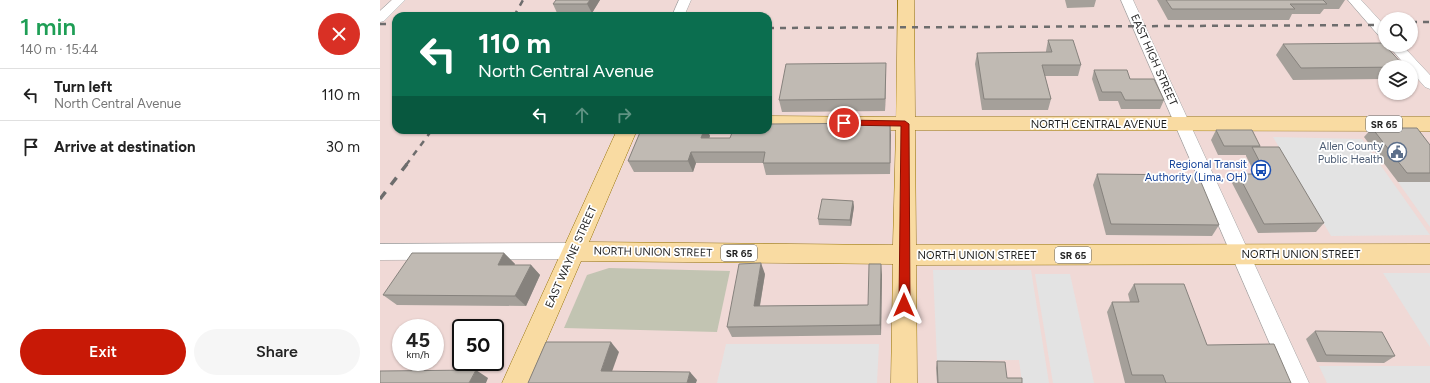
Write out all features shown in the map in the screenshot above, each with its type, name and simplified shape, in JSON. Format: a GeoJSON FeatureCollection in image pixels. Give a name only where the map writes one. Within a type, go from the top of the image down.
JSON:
{"type":"FeatureCollection","features":[{"type":"Feature","properties":{"kind":"main road"},"geometry":{"type":"LineString","coordinates":[[904,383],[906,0]]}},
{"type":"Feature","properties":{"kind":"main road","name":"NORTH CENTRAL AVENUE"},"geometry":{"type":"LineString","coordinates":[[772,123],[1430,124]]}},
{"type":"Feature","properties":{"kind":"main road","name":"EAST WAYNE STREET"},"geometry":{"type":"LineString","coordinates":[[515,383],[625,134]]}},
{"type":"Feature","properties":{"kind":"main road","name":"NORTH UNION STREET"},"geometry":{"type":"LineString","coordinates":[[574,251],[905,255],[1430,254]]}},
{"type":"Feature","properties":{"kind":"street"},"geometry":{"type":"LineString","coordinates":[[380,18],[399,0]]}},
{"type":"Feature","properties":{"kind":"street"},"geometry":{"type":"LineString","coordinates":[[680,12],[685,0]]}},
{"type":"Feature","properties":{"kind":"street","name":"EAST HIGH STREET"},"geometry":{"type":"LineString","coordinates":[[1127,0],[1298,383]]}},
{"type":"Feature","properties":{"kind":"street"},"geometry":{"type":"LineString","coordinates":[[1354,0],[1378,26]]}},
{"type":"Feature","properties":{"kind":"street"},"geometry":{"type":"LineString","coordinates":[[1401,52],[1430,84]]}},
{"type":"Feature","properties":{"kind":"street","name":"NORTH UNION STREET"},"geometry":{"type":"LineString","coordinates":[[380,252],[574,251]]}},
{"type":"Feature","properties":{"kind":"shaded area"},"geometry":{"type":"Polygon","coordinates":[[[380,0],[1430,0],[1430,383],[380,383],[380,0]]]}},
{"type":"Feature","properties":{"kind":"shaded area"},"geometry":{"type":"Polygon","coordinates":[[[1273,137],[1362,139],[1430,235],[1331,236],[1273,137]]]}},
{"type":"Feature","properties":{"kind":"shaded area"},"geometry":{"type":"Polygon","coordinates":[[[1398,182],[1430,182],[1430,227],[1398,182]]]}},
{"type":"Feature","properties":{"kind":"shaded area"},"geometry":{"type":"Polygon","coordinates":[[[609,268],[730,271],[717,332],[564,328],[587,275],[609,268]]]}},
{"type":"Feature","properties":{"kind":"shaded area"},"geometry":{"type":"Polygon","coordinates":[[[933,270],[1031,270],[1049,383],[1022,383],[1019,360],[937,361],[933,270]]]}},
{"type":"Feature","properties":{"kind":"shaded area"},"geometry":{"type":"Polygon","coordinates":[[[1383,273],[1430,273],[1430,347],[1383,273]]]}},
{"type":"Feature","properties":{"kind":"shaded area"},"geometry":{"type":"Polygon","coordinates":[[[1035,274],[1070,274],[1094,383],[1053,383],[1035,274]]]}},
{"type":"Feature","properties":{"kind":"shaded area"},"geometry":{"type":"Polygon","coordinates":[[[726,344],[879,344],[877,383],[717,383],[726,344]]]}},
{"type":"Feature","properties":{"kind":"shaded area"},"geometry":{"type":"Polygon","coordinates":[[[1319,366],[1430,366],[1430,383],[1327,383],[1319,366]]]}},
{"type":"Feature","properties":{"kind":"building"},"geometry":{"type":"Polygon","coordinates":[[[556,0],[590,0],[587,4],[553,4],[556,0]]]}},
{"type":"Feature","properties":{"kind":"building"},"geometry":{"type":"Polygon","coordinates":[[[1166,0],[1323,0],[1327,4],[1290,4],[1295,9],[1172,9],[1166,0]]]}},
{"type":"Feature","properties":{"kind":"building"},"geometry":{"type":"Polygon","coordinates":[[[1048,40],[1073,40],[1081,65],[1042,65],[1051,99],[984,99],[977,53],[1052,52],[1048,40]]]}},
{"type":"Feature","properties":{"kind":"building"},"geometry":{"type":"Polygon","coordinates":[[[1378,43],[1378,52],[1391,52],[1399,60],[1378,60],[1378,67],[1301,68],[1283,44],[1378,43]]]}},
{"type":"Feature","properties":{"kind":"building"},"geometry":{"type":"Polygon","coordinates":[[[886,63],[885,99],[779,100],[786,64],[886,63]]]}},
{"type":"Feature","properties":{"kind":"building"},"geometry":{"type":"Polygon","coordinates":[[[1094,70],[1127,70],[1130,79],[1154,79],[1164,100],[1125,100],[1121,92],[1102,92],[1094,70]]]}},
{"type":"Feature","properties":{"kind":"building"},"geometry":{"type":"Polygon","coordinates":[[[890,123],[890,163],[763,163],[765,152],[691,152],[688,161],[628,161],[639,134],[702,134],[701,138],[730,138],[732,134],[772,134],[772,124],[890,123]]]}},
{"type":"Feature","properties":{"kind":"building"},"geometry":{"type":"Polygon","coordinates":[[[1372,128],[1417,128],[1430,145],[1430,173],[1407,173],[1372,128]]]}},
{"type":"Feature","properties":{"kind":"building"},"geometry":{"type":"Polygon","coordinates":[[[1216,130],[1252,130],[1260,146],[1224,146],[1216,130]]]}},
{"type":"Feature","properties":{"kind":"building"},"geometry":{"type":"Polygon","coordinates":[[[1252,147],[1279,147],[1324,223],[1264,224],[1238,174],[1266,174],[1252,147]]]}},
{"type":"Feature","properties":{"kind":"building"},"geometry":{"type":"Polygon","coordinates":[[[1097,174],[1198,175],[1219,225],[1111,224],[1097,174]]]}},
{"type":"Feature","properties":{"kind":"building"},"geometry":{"type":"Polygon","coordinates":[[[822,199],[853,201],[850,220],[818,219],[822,199]]]}},
{"type":"Feature","properties":{"kind":"building"},"geometry":{"type":"Polygon","coordinates":[[[412,253],[504,253],[498,265],[531,265],[515,296],[383,295],[412,253]]]}},
{"type":"Feature","properties":{"kind":"building"},"geometry":{"type":"Polygon","coordinates":[[[761,263],[754,306],[868,305],[869,264],[881,264],[880,325],[727,327],[739,264],[761,263]]]}},
{"type":"Feature","properties":{"kind":"building"},"geometry":{"type":"Polygon","coordinates":[[[1134,284],[1184,284],[1207,345],[1274,344],[1291,383],[1166,383],[1163,375],[1132,375],[1112,302],[1139,302],[1134,284]]]}},
{"type":"Feature","properties":{"kind":"building"},"geometry":{"type":"Polygon","coordinates":[[[1315,331],[1382,332],[1395,356],[1326,355],[1315,331]]]}},
{"type":"Feature","properties":{"kind":"building"},"geometry":{"type":"Polygon","coordinates":[[[546,342],[611,342],[601,371],[690,372],[687,383],[528,383],[546,342]]]}},
{"type":"Feature","properties":{"kind":"building"},"geometry":{"type":"Polygon","coordinates":[[[937,361],[1005,362],[1007,378],[1022,378],[1022,383],[938,383],[937,361]]]}},
{"type":"Feature","properties":{"kind":"building"},"geometry":{"type":"Polygon","coordinates":[[[380,371],[475,371],[469,383],[380,383],[380,371]]]}},
{"type":"Feature","properties":{"kind":"railway"},"geometry":{"type":"LineString","coordinates":[[516,12],[523,0]]}},
{"type":"Feature","properties":{"kind":"railway"},"geometry":{"type":"LineString","coordinates":[[1418,22],[1430,22]]}},
{"type":"Feature","properties":{"kind":"railway"},"geometry":{"type":"LineString","coordinates":[[380,24],[392,24]]}},
{"type":"Feature","properties":{"kind":"railway"},"geometry":{"type":"LineString","coordinates":[[772,28],[1378,25]]}},
{"type":"Feature","properties":{"kind":"railway"},"geometry":{"type":"LineString","coordinates":[[406,165],[429,134]]}},
{"type":"Feature","properties":{"kind":"railway"},"geometry":{"type":"LineString","coordinates":[[380,199],[407,164]]}},
{"type":"Feature","properties":{"kind":"place","name":"Allen County Public Health"},"geometry":{"type":"Point","coordinates":[1397,152]}},
{"type":"Feature","properties":{"kind":"place","name":"Regional Transit Authority (Lima, OH)"},"geometry":{"type":"Point","coordinates":[1261,170]}},
{"type":"Feature","properties":{"kind":"route"},"geometry":{"type":"LineString","coordinates":[[844,123],[905,124],[904,305]]}}]}
